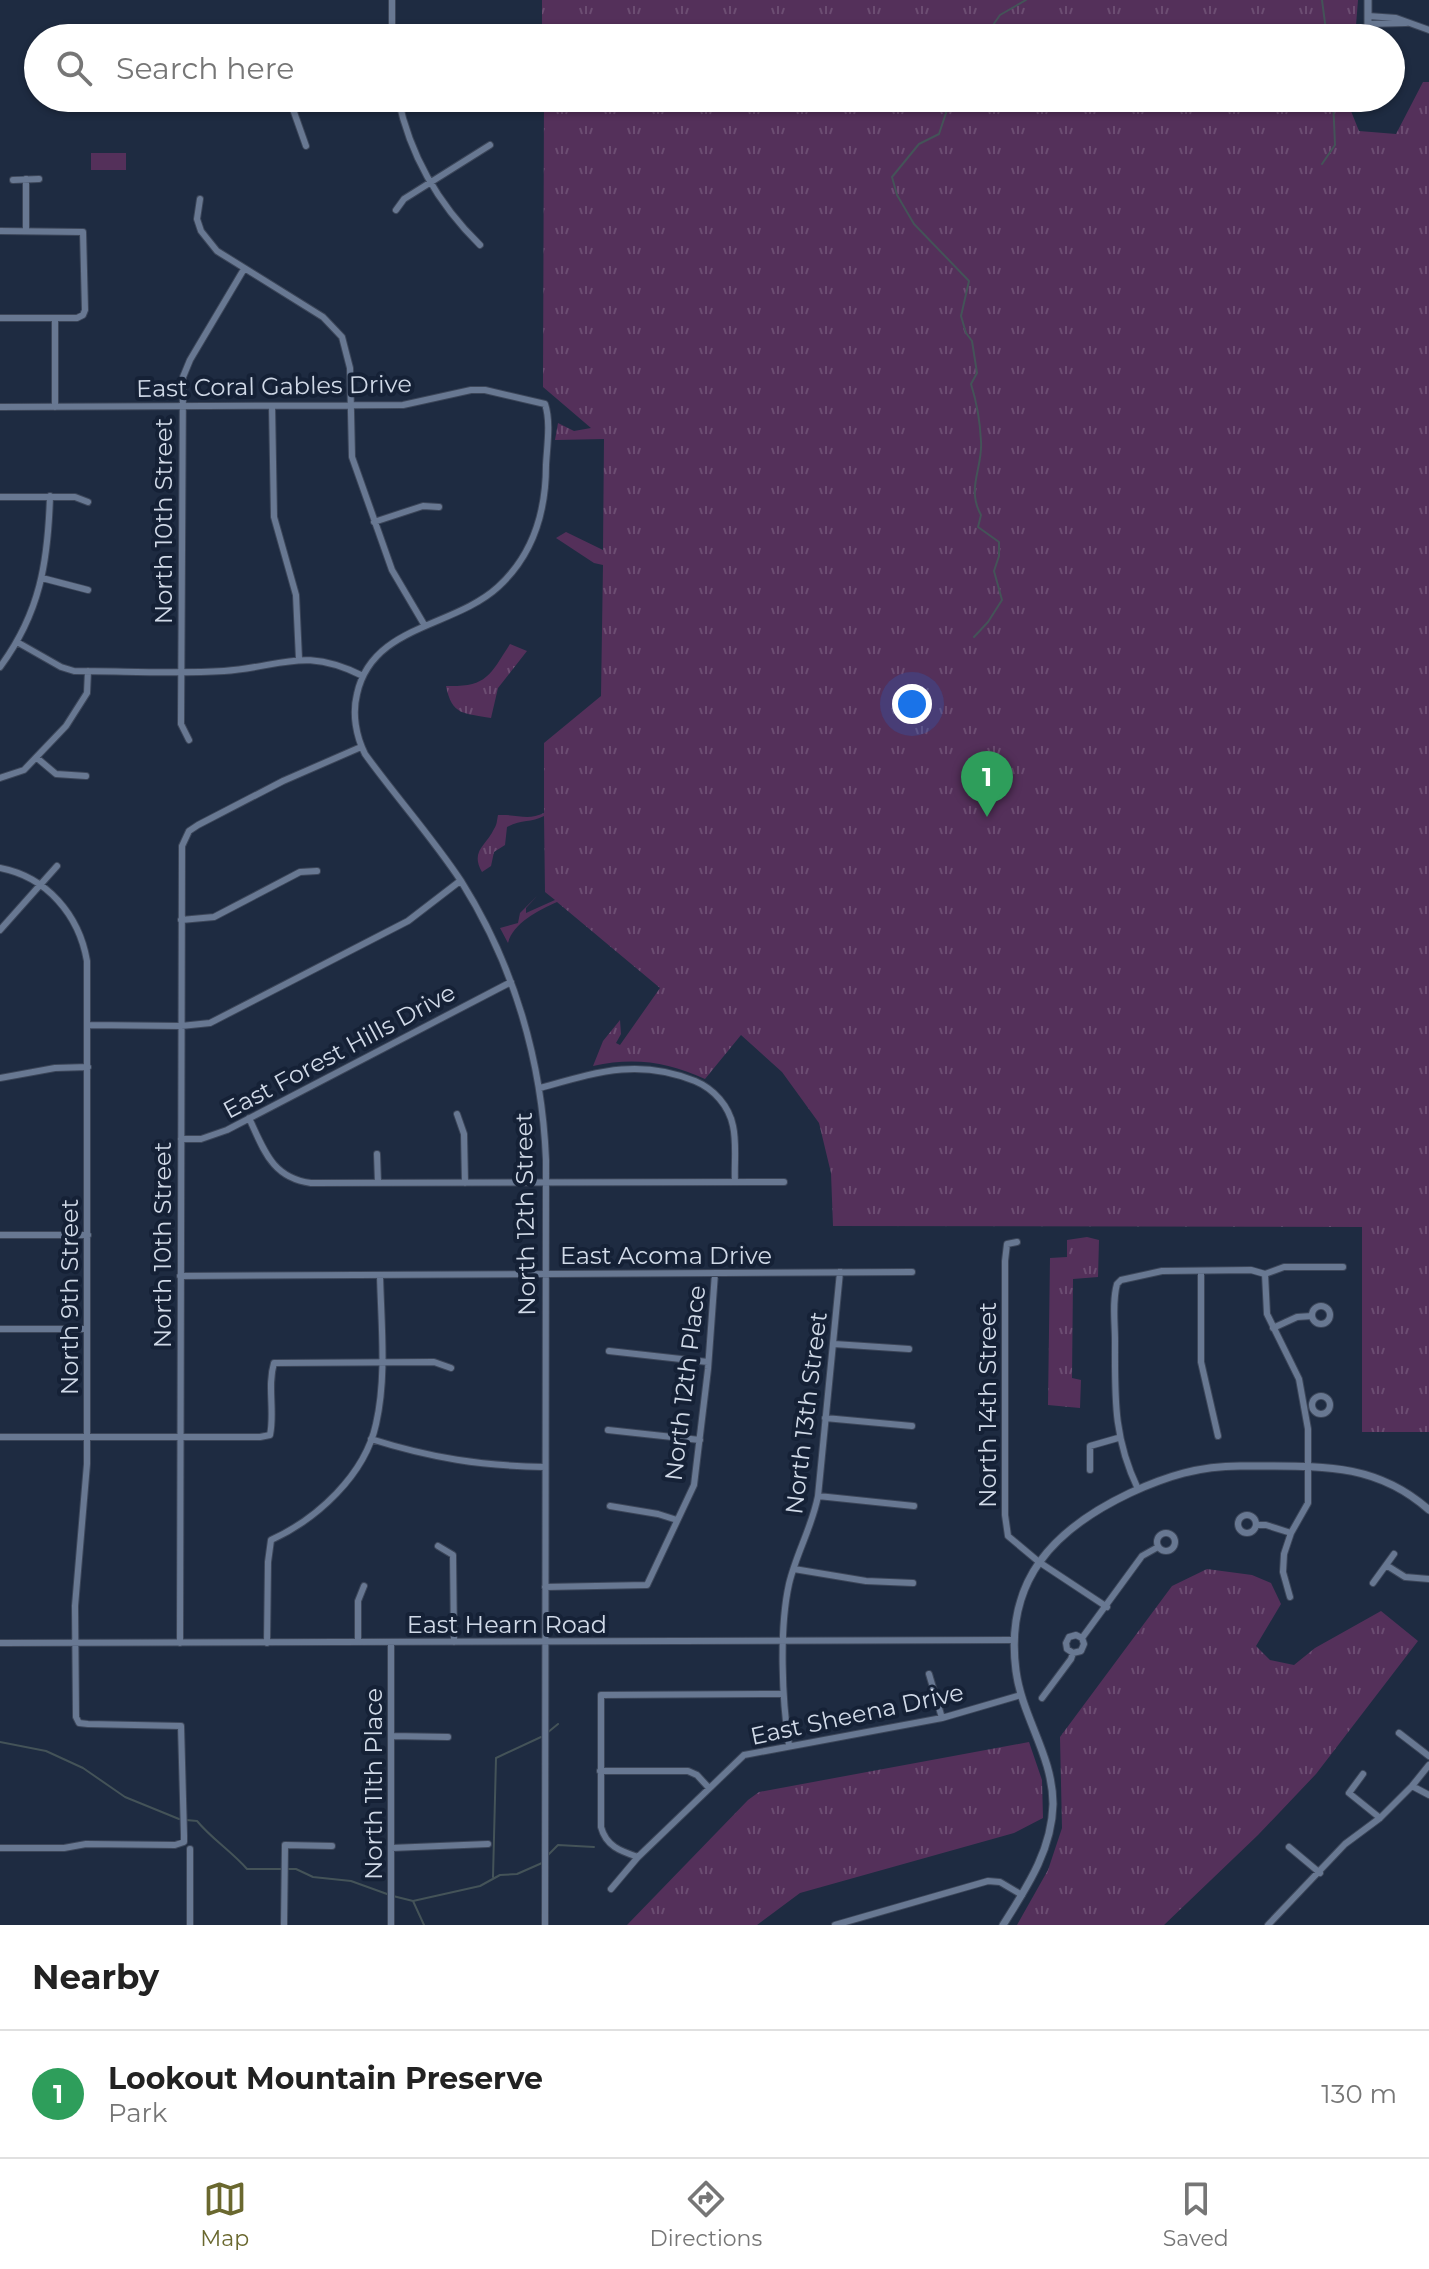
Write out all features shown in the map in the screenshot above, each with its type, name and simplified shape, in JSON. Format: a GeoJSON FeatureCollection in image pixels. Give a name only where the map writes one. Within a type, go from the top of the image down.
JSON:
{"type":"FeatureCollection","features":[{"type":"Feature","properties":{"kind":"street"},"geometry":{"type":"LineString","coordinates":[[392,0],[392,24]]}},
{"type":"Feature","properties":{"kind":"street"},"geometry":{"type":"LineString","coordinates":[[1368,0],[1368,24]]}},
{"type":"Feature","properties":{"kind":"street"},"geometry":{"type":"LineString","coordinates":[[1368,20],[1393,20],[1429,30]]}},
{"type":"Feature","properties":{"kind":"street"},"geometry":{"type":"LineString","coordinates":[[294,112],[306,146]]}},
{"type":"Feature","properties":{"kind":"street"},"geometry":{"type":"LineString","coordinates":[[402,112],[417,158],[430,182],[446,207],[480,245]]}},
{"type":"Feature","properties":{"kind":"street"},"geometry":{"type":"LineString","coordinates":[[396,210],[404,199],[490,145]]}},
{"type":"Feature","properties":{"kind":"street"},"geometry":{"type":"LineString","coordinates":[[26,179],[26,231]]}},
{"type":"Feature","properties":{"kind":"street"},"geometry":{"type":"LineString","coordinates":[[13,180],[39,179]]}},
{"type":"Feature","properties":{"kind":"street"},"geometry":{"type":"LineString","coordinates":[[200,199],[196,212],[201,231],[217,251],[323,317],[337,329],[350,358],[352,457],[392,570],[425,626]]}},
{"type":"Feature","properties":{"kind":"street"},"geometry":{"type":"LineString","coordinates":[[0,231],[83,232],[85,238],[83,315],[0,318]]}},
{"type":"Feature","properties":{"kind":"street","name":"North 10th Street"},"geometry":{"type":"LineString","coordinates":[[189,740],[181,724],[182,407],[185,370],[244,269]]}},
{"type":"Feature","properties":{"kind":"street"},"geometry":{"type":"LineString","coordinates":[[55,318],[55,407]]}},
{"type":"Feature","properties":{"kind":"street","name":"East Coral Gables Drive"},"geometry":{"type":"LineString","coordinates":[[0,407],[403,405],[471,390],[497,392],[545,404]]}},
{"type":"Feature","properties":{"kind":"street","name":"North 12th Street"},"geometry":{"type":"LineString","coordinates":[[545,404],[546,492],[531,543],[506,578],[479,602],[386,646],[376,655],[363,676],[355,706],[361,747],[460,881],[492,938],[511,982],[532,1048],[540,1088],[546,1182],[545,1925]]}},
{"type":"Feature","properties":{"kind":"street"},"geometry":{"type":"LineString","coordinates":[[272,406],[274,517],[296,595],[299,659]]}},
{"type":"Feature","properties":{"kind":"street"},"geometry":{"type":"LineString","coordinates":[[0,667],[17,642],[35,604],[48,545],[50,496]]}},
{"type":"Feature","properties":{"kind":"street"},"geometry":{"type":"LineString","coordinates":[[0,497],[75,497],[88,502]]}},
{"type":"Feature","properties":{"kind":"street"},"geometry":{"type":"LineString","coordinates":[[374,522],[423,506],[439,507]]}},
{"type":"Feature","properties":{"kind":"street"},"geometry":{"type":"LineString","coordinates":[[42,578],[88,590]]}},
{"type":"Feature","properties":{"kind":"street"},"geometry":{"type":"LineString","coordinates":[[17,642],[61,667],[88,671],[225,671],[299,659],[334,664],[363,676]]}},
{"type":"Feature","properties":{"kind":"street"},"geometry":{"type":"LineString","coordinates":[[0,778],[24,770],[66,726],[84,699],[88,671]]}},
{"type":"Feature","properties":{"kind":"street","name":"North 10th Street"},"geometry":{"type":"LineString","coordinates":[[180,1643],[182,846],[189,831],[198,825],[283,781],[361,747]]}},
{"type":"Feature","properties":{"kind":"street"},"geometry":{"type":"LineString","coordinates":[[37,758],[56,774],[86,776]]}},
{"type":"Feature","properties":{"kind":"street"},"geometry":{"type":"LineString","coordinates":[[0,930],[57,866]]}},
{"type":"Feature","properties":{"kind":"street"},"geometry":{"type":"LineString","coordinates":[[0,868],[18,873],[40,885]]}},
{"type":"Feature","properties":{"kind":"street"},"geometry":{"type":"LineString","coordinates":[[181,920],[214,917],[300,872],[317,871]]}},
{"type":"Feature","properties":{"kind":"street"},"geometry":{"type":"LineString","coordinates":[[88,1025],[181,1026],[210,1023],[408,921],[460,881]]}},
{"type":"Feature","properties":{"kind":"street","name":"North 9th Street"},"geometry":{"type":"LineString","coordinates":[[0,1848],[64,1848],[86,1844],[175,1845],[184,1842],[181,1726],[79,1723],[76,1717],[76,1580],[86,1491],[88,1437],[87,961],[74,922],[62,904],[40,885]]}},
{"type":"Feature","properties":{"kind":"street","name":"East Forest Hills Drive"},"geometry":{"type":"LineString","coordinates":[[181,1139],[213,1136],[511,982]]}},
{"type":"Feature","properties":{"kind":"street"},"geometry":{"type":"LineString","coordinates":[[0,1078],[44,1069],[88,1067]]}},
{"type":"Feature","properties":{"kind":"street"},"geometry":{"type":"LineString","coordinates":[[540,1088],[589,1074],[636,1067],[665,1070],[703,1084],[722,1101],[733,1126],[735,1182]]}},
{"type":"Feature","properties":{"kind":"street"},"geometry":{"type":"LineString","coordinates":[[457,1114],[464,1134],[465,1183]]}},
{"type":"Feature","properties":{"kind":"street"},"geometry":{"type":"LineString","coordinates":[[249,1118],[281,1174],[311,1183],[784,1182]]}},
{"type":"Feature","properties":{"kind":"street"},"geometry":{"type":"LineString","coordinates":[[377,1154],[378,1183]]}},
{"type":"Feature","properties":{"kind":"street"},"geometry":{"type":"LineString","coordinates":[[0,1235],[88,1235]]}},
{"type":"Feature","properties":{"kind":"street","name":"North 14th Street"},"geometry":{"type":"LineString","coordinates":[[1017,1242],[1007,1244],[1005,1261],[1005,1515],[1008,1536],[1039,1562]]}},
{"type":"Feature","properties":{"kind":"street"},"geometry":{"type":"LineString","coordinates":[[1138,1489],[1118,1438],[1115,1389],[1117,1284],[1121,1280],[1153,1272],[1251,1270],[1265,1274],[1284,1267],[1343,1267]]}},
{"type":"Feature","properties":{"kind":"street"},"geometry":{"type":"LineString","coordinates":[[1201,1271],[1201,1362],[1218,1436]]}},
{"type":"Feature","properties":{"kind":"street","name":"North 13th Street"},"geometry":{"type":"LineString","coordinates":[[789,1745],[783,1694],[787,1597],[818,1496],[840,1272]]}},
{"type":"Feature","properties":{"kind":"street","name":"East Acoma Drive"},"geometry":{"type":"LineString","coordinates":[[180,1276],[912,1272]]}},
{"type":"Feature","properties":{"kind":"street","name":"North 12th Place"},"geometry":{"type":"LineString","coordinates":[[545,1587],[647,1585],[694,1485],[715,1273]]}},
{"type":"Feature","properties":{"kind":"street"},"geometry":{"type":"LineString","coordinates":[[1265,1274],[1267,1314],[1299,1379],[1309,1407],[1308,1503],[1291,1533],[1284,1554],[1283,1572],[1290,1597]]}},
{"type":"Feature","properties":{"kind":"street"},"geometry":{"type":"LineString","coordinates":[[267,1643],[271,1540],[292,1531],[333,1498],[360,1461],[371,1439],[380,1405],[380,1275]]}},
{"type":"Feature","properties":{"kind":"street"},"geometry":{"type":"LineString","coordinates":[[1273,1328],[1297,1317],[1312,1316]]}},
{"type":"Feature","properties":{"kind":"street"},"geometry":{"type":"LineString","coordinates":[[0,1329],[86,1329]]}},
{"type":"Feature","properties":{"kind":"street"},"geometry":{"type":"LineString","coordinates":[[834,1344],[909,1349]]}},
{"type":"Feature","properties":{"kind":"street"},"geometry":{"type":"LineString","coordinates":[[609,1351],[708,1362]]}},
{"type":"Feature","properties":{"kind":"street"},"geometry":{"type":"LineString","coordinates":[[0,1437],[270,1435],[271,1372],[274,1363],[434,1362],[451,1368]]}},
{"type":"Feature","properties":{"kind":"street"},"geometry":{"type":"LineString","coordinates":[[825,1418],[912,1426]]}},
{"type":"Feature","properties":{"kind":"street"},"geometry":{"type":"LineString","coordinates":[[608,1430],[700,1440]]}},
{"type":"Feature","properties":{"kind":"street"},"geometry":{"type":"LineString","coordinates":[[1090,1470],[1090,1446],[1118,1438]]}},
{"type":"Feature","properties":{"kind":"street"},"geometry":{"type":"LineString","coordinates":[[371,1439],[451,1461],[545,1467]]}},
{"type":"Feature","properties":{"kind":"street"},"geometry":{"type":"LineString","coordinates":[[1003,1925],[1042,1859],[1050,1832],[1053,1799],[1047,1760],[1021,1695],[1015,1668],[1014,1640],[1020,1599],[1049,1547],[1075,1524],[1138,1489],[1188,1470],[1232,1466],[1309,1466],[1353,1470],[1378,1477],[1404,1490],[1429,1510]]}},
{"type":"Feature","properties":{"kind":"street"},"geometry":{"type":"LineString","coordinates":[[818,1496],[914,1506]]}},
{"type":"Feature","properties":{"kind":"street"},"geometry":{"type":"LineString","coordinates":[[610,1506],[677,1520]]}},
{"type":"Feature","properties":{"kind":"street"},"geometry":{"type":"LineString","coordinates":[[1256,1525],[1291,1533]]}},
{"type":"Feature","properties":{"kind":"street"},"geometry":{"type":"LineString","coordinates":[[438,1546],[453,1555],[454,1642]]}},
{"type":"Feature","properties":{"kind":"street"},"geometry":{"type":"LineString","coordinates":[[1082,1638],[1074,1635],[1066,1640],[1067,1649],[1073,1653],[1083,1648],[1082,1638],[1142,1556],[1158,1547]]}},
{"type":"Feature","properties":{"kind":"street"},"geometry":{"type":"LineString","coordinates":[[1373,1583],[1394,1554]]}},
{"type":"Feature","properties":{"kind":"street"},"geometry":{"type":"LineString","coordinates":[[1039,1562],[1107,1607]]}},
{"type":"Feature","properties":{"kind":"street"},"geometry":{"type":"LineString","coordinates":[[1386,1565],[1405,1577],[1429,1579]]}},
{"type":"Feature","properties":{"kind":"street"},"geometry":{"type":"LineString","coordinates":[[794,1569],[866,1581],[913,1583]]}},
{"type":"Feature","properties":{"kind":"street"},"geometry":{"type":"LineString","coordinates":[[358,1642],[358,1601],[364,1586]]}},
{"type":"Feature","properties":{"kind":"street","name":"East Hearn Road"},"geometry":{"type":"LineString","coordinates":[[0,1643],[1014,1640]]}},
{"type":"Feature","properties":{"kind":"street","name":"North 11th Place"},"geometry":{"type":"LineString","coordinates":[[391,1642],[391,1925]]}},
{"type":"Feature","properties":{"kind":"street"},"geometry":{"type":"LineString","coordinates":[[1042,1698],[1073,1653]]}},
{"type":"Feature","properties":{"kind":"street"},"geometry":{"type":"LineString","coordinates":[[929,1674],[942,1718]]}},
{"type":"Feature","properties":{"kind":"street"},"geometry":{"type":"LineString","coordinates":[[638,1857],[616,1849],[603,1835],[601,1695],[783,1694]]}},
{"type":"Feature","properties":{"kind":"street","name":"East Sheena Drive"},"geometry":{"type":"LineString","coordinates":[[611,1889],[638,1857],[744,1755],[942,1718],[1021,1695]]}},
{"type":"Feature","properties":{"kind":"street"},"geometry":{"type":"LineString","coordinates":[[1399,1733],[1429,1756]]}},
{"type":"Feature","properties":{"kind":"street"},"geometry":{"type":"LineString","coordinates":[[391,1736],[448,1737]]}},
{"type":"Feature","properties":{"kind":"street"},"geometry":{"type":"LineString","coordinates":[[1268,1925],[1345,1844],[1380,1818],[1429,1765]]}},
{"type":"Feature","properties":{"kind":"street"},"geometry":{"type":"LineString","coordinates":[[600,1771],[679,1770],[697,1775],[709,1788]]}},
{"type":"Feature","properties":{"kind":"street"},"geometry":{"type":"LineString","coordinates":[[1363,1774],[1349,1793],[1380,1818]]}},
{"type":"Feature","properties":{"kind":"street"},"geometry":{"type":"LineString","coordinates":[[1412,1786],[1429,1795]]}},
{"type":"Feature","properties":{"kind":"street"},"geometry":{"type":"LineString","coordinates":[[391,1848],[488,1844]]}},
{"type":"Feature","properties":{"kind":"street"},"geometry":{"type":"LineString","coordinates":[[284,1925],[285,1845],[332,1846]]}},
{"type":"Feature","properties":{"kind":"street"},"geometry":{"type":"LineString","coordinates":[[1289,1847],[1320,1873]]}},
{"type":"Feature","properties":{"kind":"street"},"geometry":{"type":"LineString","coordinates":[[190,1849],[190,1925]]}},
{"type":"Feature","properties":{"kind":"street"},"geometry":{"type":"LineString","coordinates":[[835,1925],[988,1881],[1000,1882],[1022,1895]]}},
{"type":"Feature","properties":{"kind":"green space"},"geometry":{"type":"Polygon","coordinates":[[[542,0],[1358,0],[1356,24],[542,24],[542,0]]]}},
{"type":"Feature","properties":{"kind":"green space"},"geometry":{"type":"Polygon","coordinates":[[[1423,82],[1429,82],[1429,1432],[1362,1432],[1362,1227],[833,1226],[831,1173],[819,1123],[782,1072],[741,1035],[705,1079],[650,1063],[623,1062],[593,1066],[603,1041],[620,1020],[621,1034],[616,1043],[620,1045],[660,988],[557,902],[521,923],[508,943],[500,928],[518,923],[520,913],[537,896],[526,908],[526,913],[555,900],[545,892],[544,816],[507,827],[505,845],[494,852],[491,866],[482,872],[478,854],[496,826],[498,815],[527,817],[544,813],[544,743],[601,696],[603,565],[594,563],[556,538],[566,532],[603,550],[604,439],[555,440],[558,423],[574,431],[591,428],[543,387],[544,112],[1351,112],[1359,131],[1396,134],[1423,82]]]}},
{"type":"Feature","properties":{"kind":"green space"},"geometry":{"type":"Polygon","coordinates":[[[91,153],[126,153],[126,170],[91,170],[91,153]]]}},
{"type":"Feature","properties":{"kind":"green space"},"geometry":{"type":"Polygon","coordinates":[[[510,644],[527,651],[498,688],[491,718],[466,714],[456,708],[446,686],[470,684],[485,678],[510,644]]]}},
{"type":"Feature","properties":{"kind":"green space"},"geometry":{"type":"Polygon","coordinates":[[[1087,1237],[1099,1240],[1098,1277],[1073,1279],[1072,1378],[1081,1380],[1080,1408],[1048,1405],[1050,1258],[1067,1257],[1067,1240],[1087,1237]]]}},
{"type":"Feature","properties":{"kind":"green space"},"geometry":{"type":"Polygon","coordinates":[[[1207,1569],[1252,1575],[1271,1583],[1281,1604],[1256,1646],[1270,1660],[1294,1665],[1315,1648],[1381,1611],[1418,1641],[1316,1774],[1164,1925],[1017,1925],[1048,1870],[1062,1828],[1060,1737],[1172,1586],[1207,1569]]]}},
{"type":"Feature","properties":{"kind":"green space"},"geometry":{"type":"Polygon","coordinates":[[[1029,1742],[1042,1780],[1043,1818],[1014,1833],[800,1893],[757,1925],[627,1925],[759,1792],[1029,1742]]]}},
{"type":"Feature","properties":{"kind":"waterway"},"geometry":{"type":"LineString","coordinates":[[994,24],[1000,15],[1026,0]]}},
{"type":"Feature","properties":{"kind":"waterway"},"geometry":{"type":"LineString","coordinates":[[1322,0],[1325,24]]}},
{"type":"Feature","properties":{"kind":"waterway"},"geometry":{"type":"LineString","coordinates":[[946,112],[939,134],[919,144],[892,177],[897,195],[914,224],[969,281],[961,316],[972,341],[977,373],[971,384],[981,441],[975,487],[981,515],[978,527],[999,542],[994,571],[1002,600],[974,637]]}},
{"type":"Feature","properties":{"kind":"waterway"},"geometry":{"type":"LineString","coordinates":[[1322,164],[1335,145],[1334,112]]}},
{"type":"Feature","properties":{"kind":"waterway"},"geometry":{"type":"LineString","coordinates":[[547,1733],[558,1724]]}},
{"type":"Feature","properties":{"kind":"waterway"},"geometry":{"type":"LineString","coordinates":[[493,1877],[496,1758],[541,1737]]}},
{"type":"Feature","properties":{"kind":"waterway"},"geometry":{"type":"LineString","coordinates":[[0,1742],[46,1751],[83,1768],[125,1797],[179,1819]]}},
{"type":"Feature","properties":{"kind":"waterway"},"geometry":{"type":"LineString","coordinates":[[186,1820],[197,1821],[247,1869],[296,1869],[313,1877],[351,1881],[387,1894]]}},
{"type":"Feature","properties":{"kind":"waterway"},"geometry":{"type":"LineString","coordinates":[[548,1855],[558,1845],[594,1847]]}},
{"type":"Feature","properties":{"kind":"waterway"},"geometry":{"type":"LineString","coordinates":[[413,1901],[480,1886],[500,1875],[517,1874],[542,1863]]}},
{"type":"Feature","properties":{"kind":"waterway"},"geometry":{"type":"LineString","coordinates":[[393,1896],[413,1901],[424,1925]]}},
{"type":"Feature","properties":{"kind":"place","name":"Lookout Mountain Preserve"},"geometry":{"type":"Point","coordinates":[987,817]}}]}
